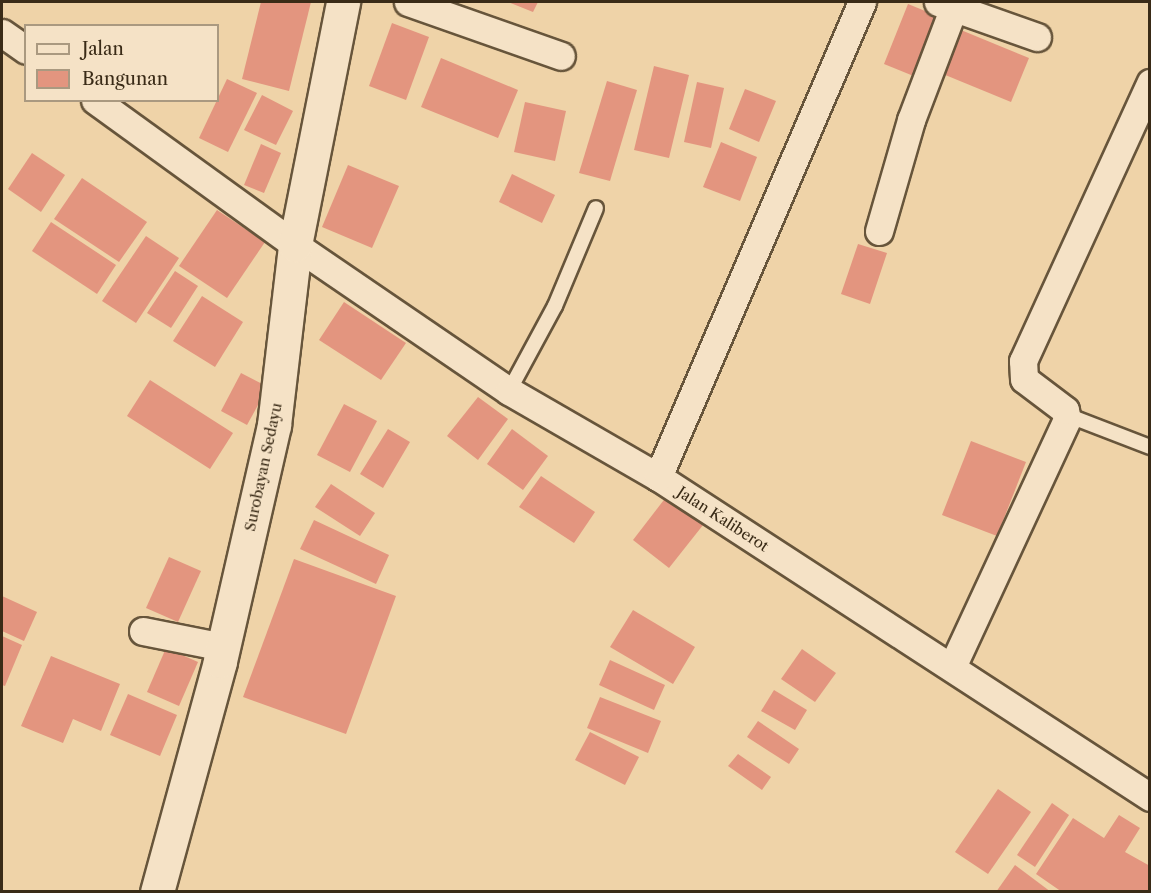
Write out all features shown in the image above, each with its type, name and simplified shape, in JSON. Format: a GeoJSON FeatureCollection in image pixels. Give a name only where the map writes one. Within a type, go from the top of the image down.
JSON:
{"type":"FeatureCollection","features":[{"type":"Feature","properties":{"kind":"main road","name":"Surobayan Sedayu"},"geometry":{"type":"LineString","coordinates":[[157,891],[223,647],[274,424],[295,245],[343,2]]}},
{"type":"Feature","properties":{"kind":"street"},"geometry":{"type":"LineString","coordinates":[[408,2],[561,56]]}},
{"type":"Feature","properties":{"kind":"street"},"geometry":{"type":"LineString","coordinates":[[658,477],[862,2]]}},
{"type":"Feature","properties":{"kind":"street"},"geometry":{"type":"LineString","coordinates":[[879,231],[946,4],[1037,37]]}},
{"type":"Feature","properties":{"kind":"street"},"geometry":{"type":"LineString","coordinates":[[2,33],[24,49]]}},
{"type":"Feature","properties":{"kind":"street"},"geometry":{"type":"LineString","coordinates":[[952,667],[1066,425],[1067,415],[1024,379],[1023,361],[1149,83]]}},
{"type":"Feature","properties":{"kind":"street","name":"Jalan Kaliberot"},"geometry":{"type":"LineString","coordinates":[[98,102],[295,245],[509,391],[658,477],[1149,796]]}},
{"type":"Feature","properties":{"kind":"street"},"geometry":{"type":"LineString","coordinates":[[143,631],[223,647]]}},
{"type":"Feature","properties":{"kind":"lane"},"geometry":{"type":"LineString","coordinates":[[509,391],[555,306],[596,208]]}},
{"type":"Feature","properties":{"kind":"lane"},"geometry":{"type":"LineString","coordinates":[[1067,415],[1149,447]]}},
{"type":"Feature","properties":{"kind":"building"},"geometry":{"type":"Polygon","coordinates":[[[261,2],[311,2],[289,91],[242,79],[261,2]]]}},
{"type":"Feature","properties":{"kind":"building"},"geometry":{"type":"Polygon","coordinates":[[[508,2],[538,2],[533,12],[508,2]]]}},
{"type":"Feature","properties":{"kind":"building"},"geometry":{"type":"Polygon","coordinates":[[[908,4],[940,17],[916,77],[884,64],[908,4]]]}},
{"type":"Feature","properties":{"kind":"building"},"geometry":{"type":"Polygon","coordinates":[[[392,23],[429,37],[406,100],[369,86],[392,23]]]}},
{"type":"Feature","properties":{"kind":"building"},"geometry":{"type":"Polygon","coordinates":[[[956,28],[1029,58],[1011,102],[938,72],[956,28]]]}},
{"type":"Feature","properties":{"kind":"building"},"geometry":{"type":"Polygon","coordinates":[[[441,58],[518,90],[498,138],[421,107],[441,58]]]}},
{"type":"Feature","properties":{"kind":"building"},"geometry":{"type":"Polygon","coordinates":[[[654,66],[689,75],[669,158],[634,150],[654,66]]]}},
{"type":"Feature","properties":{"kind":"building"},"geometry":{"type":"Polygon","coordinates":[[[227,79],[257,93],[228,152],[199,138],[216,102],[219,102],[219,96],[227,79]]]}},
{"type":"Feature","properties":{"kind":"building"},"geometry":{"type":"Polygon","coordinates":[[[607,81],[637,90],[610,181],[579,173],[607,81]]]}},
{"type":"Feature","properties":{"kind":"building"},"geometry":{"type":"Polygon","coordinates":[[[697,82],[724,88],[711,148],[684,142],[697,82]]]}},
{"type":"Feature","properties":{"kind":"building"},"geometry":{"type":"Polygon","coordinates":[[[745,89],[776,101],[759,142],[729,129],[745,89]]]}},
{"type":"Feature","properties":{"kind":"building"},"geometry":{"type":"Polygon","coordinates":[[[262,95],[293,111],[276,145],[244,130],[262,95]]]}},
{"type":"Feature","properties":{"kind":"building"},"geometry":{"type":"Polygon","coordinates":[[[525,102],[566,111],[555,161],[514,152],[525,102]]]}},
{"type":"Feature","properties":{"kind":"building"},"geometry":{"type":"Polygon","coordinates":[[[721,142],[757,157],[740,201],[703,187],[721,142]]]}},
{"type":"Feature","properties":{"kind":"building"},"geometry":{"type":"Polygon","coordinates":[[[261,144],[281,153],[264,193],[244,185],[261,144]]]}},
{"type":"Feature","properties":{"kind":"building"},"geometry":{"type":"Polygon","coordinates":[[[32,153],[65,175],[41,212],[8,189],[32,153]]]}},
{"type":"Feature","properties":{"kind":"building"},"geometry":{"type":"Polygon","coordinates":[[[348,165],[399,186],[372,248],[322,227],[348,165]]]}},
{"type":"Feature","properties":{"kind":"building"},"geometry":{"type":"Polygon","coordinates":[[[512,174],[555,195],[542,223],[499,202],[512,174]]]}},
{"type":"Feature","properties":{"kind":"building"},"geometry":{"type":"Polygon","coordinates":[[[82,178],[147,222],[119,262],[54,219],[82,178]]]}},
{"type":"Feature","properties":{"kind":"building"},"geometry":{"type":"Polygon","coordinates":[[[217,210],[265,242],[227,298],[179,266],[217,210]]]}},
{"type":"Feature","properties":{"kind":"building"},"geometry":{"type":"Polygon","coordinates":[[[51,222],[116,265],[97,294],[32,251],[51,222]]]}},
{"type":"Feature","properties":{"kind":"building"},"geometry":{"type":"Polygon","coordinates":[[[146,236],[179,258],[136,323],[102,301],[146,236]]]}},
{"type":"Feature","properties":{"kind":"building"},"geometry":{"type":"Polygon","coordinates":[[[858,244],[887,253],[870,304],[841,294],[858,244]]]}},
{"type":"Feature","properties":{"kind":"building"},"geometry":{"type":"Polygon","coordinates":[[[175,271],[198,286],[171,328],[147,313],[175,271]]]}},
{"type":"Feature","properties":{"kind":"building"},"geometry":{"type":"Polygon","coordinates":[[[202,296],[243,322],[215,367],[173,341],[202,296]]]}},
{"type":"Feature","properties":{"kind":"building"},"geometry":{"type":"Polygon","coordinates":[[[344,302],[406,343],[381,380],[319,340],[344,302]]]}},
{"type":"Feature","properties":{"kind":"building"},"geometry":{"type":"Polygon","coordinates":[[[241,373],[268,387],[247,425],[221,411],[241,373]]]}},
{"type":"Feature","properties":{"kind":"building"},"geometry":{"type":"Polygon","coordinates":[[[150,380],[233,433],[210,469],[127,416],[150,380]]]}},
{"type":"Feature","properties":{"kind":"building"},"geometry":{"type":"Polygon","coordinates":[[[478,397],[508,419],[478,460],[447,436],[478,397]]]}},
{"type":"Feature","properties":{"kind":"building"},"geometry":{"type":"Polygon","coordinates":[[[344,404],[377,421],[350,472],[317,455],[344,404]]]}},
{"type":"Feature","properties":{"kind":"building"},"geometry":{"type":"Polygon","coordinates":[[[388,429],[410,442],[383,488],[360,474],[388,429]]]}},
{"type":"Feature","properties":{"kind":"building"},"geometry":{"type":"Polygon","coordinates":[[[512,429],[548,456],[523,490],[487,464],[512,429]]]}},
{"type":"Feature","properties":{"kind":"building"},"geometry":{"type":"Polygon","coordinates":[[[971,441],[1026,462],[997,536],[942,515],[971,441]]]}},
{"type":"Feature","properties":{"kind":"building"},"geometry":{"type":"Polygon","coordinates":[[[541,476],[595,512],[574,543],[519,507],[541,476]]]}},
{"type":"Feature","properties":{"kind":"building"},"geometry":{"type":"Polygon","coordinates":[[[331,484],[375,513],[360,536],[315,507],[331,484]]]}},
{"type":"Feature","properties":{"kind":"building"},"geometry":{"type":"Polygon","coordinates":[[[670,492],[707,520],[669,568],[633,540],[670,492]]]}},
{"type":"Feature","properties":{"kind":"building"},"geometry":{"type":"Polygon","coordinates":[[[314,520],[389,555],[376,584],[300,549],[314,520]]]}},
{"type":"Feature","properties":{"kind":"building"},"geometry":{"type":"Polygon","coordinates":[[[169,557],[201,571],[178,622],[146,608],[169,557]]]}},
{"type":"Feature","properties":{"kind":"building"},"geometry":{"type":"Polygon","coordinates":[[[294,559],[396,596],[346,734],[243,697],[294,559]]]}},
{"type":"Feature","properties":{"kind":"building"},"geometry":{"type":"Polygon","coordinates":[[[2,596],[37,612],[24,641],[2,631],[2,596]]]}},
{"type":"Feature","properties":{"kind":"building"},"geometry":{"type":"Polygon","coordinates":[[[633,610],[695,647],[673,684],[610,647],[633,610]]]}},
{"type":"Feature","properties":{"kind":"building"},"geometry":{"type":"Polygon","coordinates":[[[2,636],[22,645],[5,686],[2,685],[2,636]]]}},
{"type":"Feature","properties":{"kind":"building"},"geometry":{"type":"Polygon","coordinates":[[[166,648],[198,662],[179,706],[147,692],[166,648]]]}},
{"type":"Feature","properties":{"kind":"building"},"geometry":{"type":"Polygon","coordinates":[[[802,649],[836,673],[815,702],[781,679],[802,649]]]}},
{"type":"Feature","properties":{"kind":"building"},"geometry":{"type":"Polygon","coordinates":[[[51,656],[120,684],[101,731],[73,719],[63,743],[21,726],[51,656]]]}},
{"type":"Feature","properties":{"kind":"building"},"geometry":{"type":"Polygon","coordinates":[[[610,660],[665,685],[654,710],[599,685],[610,660]]]}},
{"type":"Feature","properties":{"kind":"building"},"geometry":{"type":"Polygon","coordinates":[[[774,690],[807,710],[795,730],[761,711],[774,690]]]}},
{"type":"Feature","properties":{"kind":"building"},"geometry":{"type":"Polygon","coordinates":[[[128,694],[177,715],[160,756],[110,735],[128,694]]]}},
{"type":"Feature","properties":{"kind":"building"},"geometry":{"type":"Polygon","coordinates":[[[600,697],[661,721],[648,753],[587,728],[600,697]]]}},
{"type":"Feature","properties":{"kind":"building"},"geometry":{"type":"Polygon","coordinates":[[[758,721],[799,749],[789,764],[747,737],[758,721]]]}},
{"type":"Feature","properties":{"kind":"building"},"geometry":{"type":"Polygon","coordinates":[[[590,732],[639,757],[625,785],[575,760],[590,732]]]}},
{"type":"Feature","properties":{"kind":"building"},"geometry":{"type":"Polygon","coordinates":[[[738,754],[771,777],[762,790],[728,766],[738,754]]]}},
{"type":"Feature","properties":{"kind":"building"},"geometry":{"type":"Polygon","coordinates":[[[998,789],[1031,812],[988,874],[955,852],[998,789]]]}},
{"type":"Feature","properties":{"kind":"building"},"geometry":{"type":"Polygon","coordinates":[[[1052,803],[1069,815],[1035,867],[1017,855],[1052,803]]]}},
{"type":"Feature","properties":{"kind":"building"},"geometry":{"type":"Polygon","coordinates":[[[1119,815],[1140,828],[1125,852],[1150,866],[1150,892],[1062,892],[1036,874],[1073,818],[1104,838],[1119,815]]]}},
{"type":"Feature","properties":{"kind":"building"},"geometry":{"type":"Polygon","coordinates":[[[1015,865],[1051,892],[996,892],[1015,865]]]}}]}
